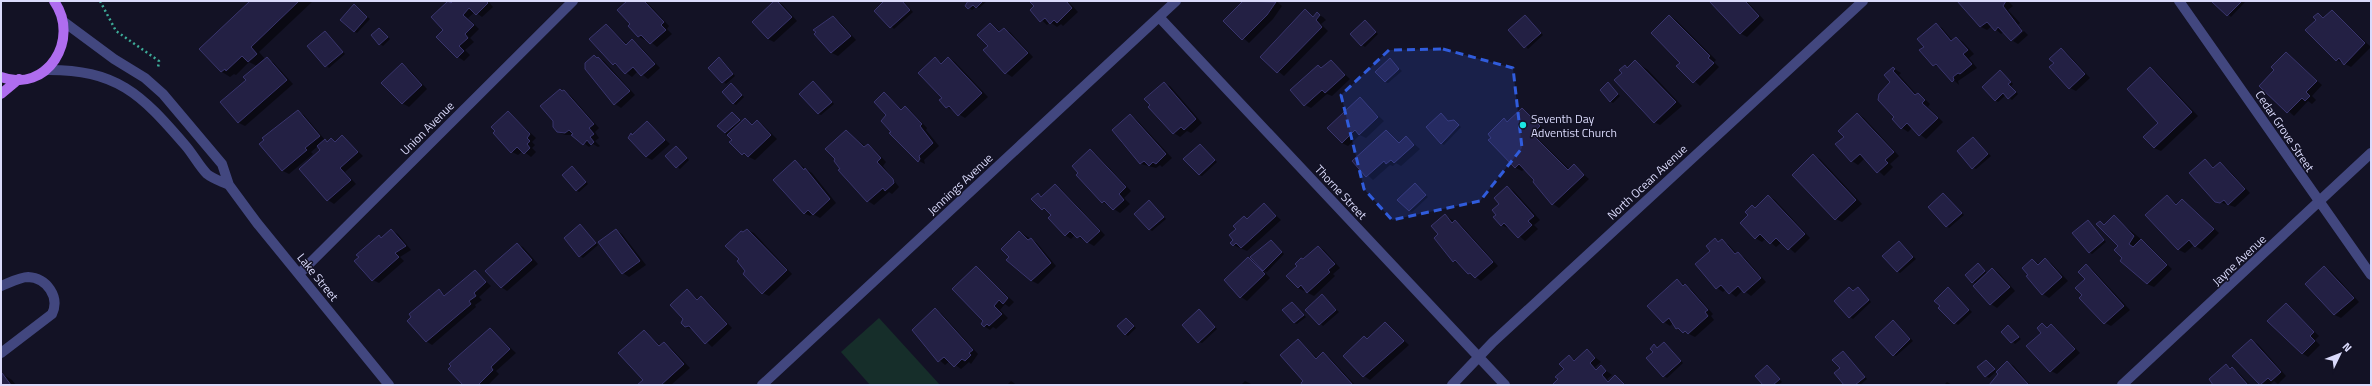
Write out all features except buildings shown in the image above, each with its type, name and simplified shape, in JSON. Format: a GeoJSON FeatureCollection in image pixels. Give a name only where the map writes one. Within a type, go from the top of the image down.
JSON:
{"type":"FeatureCollection","features":[{"type":"Feature","properties":{"kind":"main road"},"geometry":{"type":"LineString","coordinates":[[1,77],[19,80],[33,77],[45,70],[55,61],[62,49],[65,35],[64,22],[54,1]]}},
{"type":"Feature","properties":{"kind":"main road"},"geometry":{"type":"LineString","coordinates":[[1,94],[19,80]]}},
{"type":"Feature","properties":{"kind":"street","name":"Union Avenue"},"geometry":{"type":"LineString","coordinates":[[299,274],[573,1]]}},
{"type":"Feature","properties":{"kind":"street","name":"Jennings Avenue"},"geometry":{"type":"LineString","coordinates":[[762,385],[1176,1]]}},
{"type":"Feature","properties":{"kind":"street","name":"North Ocean Avenue"},"geometry":{"type":"LineString","coordinates":[[1452,385],[1479,357],[1862,1]]}},
{"type":"Feature","properties":{"kind":"street","name":"Cedar Grove Street"},"geometry":{"type":"LineString","coordinates":[[2179,1],[2319,204],[2371,275]]}},
{"type":"Feature","properties":{"kind":"street","name":"Thorne Street"},"geometry":{"type":"LineString","coordinates":[[1159,17],[1505,385]]}},
{"type":"Feature","properties":{"kind":"street"},"geometry":{"type":"LineString","coordinates":[[64,22],[114,59],[145,78],[163,94],[222,164],[229,185]]}},
{"type":"Feature","properties":{"kind":"street"},"geometry":{"type":"LineString","coordinates":[[45,70],[75,70],[93,74],[109,78],[129,89],[150,106],[208,175],[229,185]]}},
{"type":"Feature","properties":{"kind":"street","name":"Jayne Avenue"},"geometry":{"type":"LineString","coordinates":[[2122,385],[2319,204],[2371,153]]}},
{"type":"Feature","properties":{"kind":"street","name":"Lake Street"},"geometry":{"type":"LineString","coordinates":[[229,185],[389,385]]}},
{"type":"Feature","properties":{"kind":"street"},"geometry":{"type":"LineString","coordinates":[[1,286],[26,277],[40,279],[49,287],[55,299],[55,307],[52,314],[1,353]]}},
{"type":"Feature","properties":{"kind":"path"},"geometry":{"type":"LineString","coordinates":[[100,1],[116,31],[158,61]]}},
{"type":"Feature","properties":{"kind":"highlighted area"},"geometry":{"type":"Polygon","coordinates":[[[1443,49],[1513,68],[1522,148],[1480,201],[1392,220],[1364,189],[1341,95],[1389,50],[1443,49]]]}},
{"type":"Feature","properties":{"kind":"green space"},"geometry":{"type":"Polygon","coordinates":[[[879,318],[940,385],[870,385],[841,352],[879,318]]]}},
{"type":"Feature","properties":{"kind":"place","name":"Seventh Day Adventist Church"},"geometry":{"type":"Point","coordinates":[1523,125]}}]}
